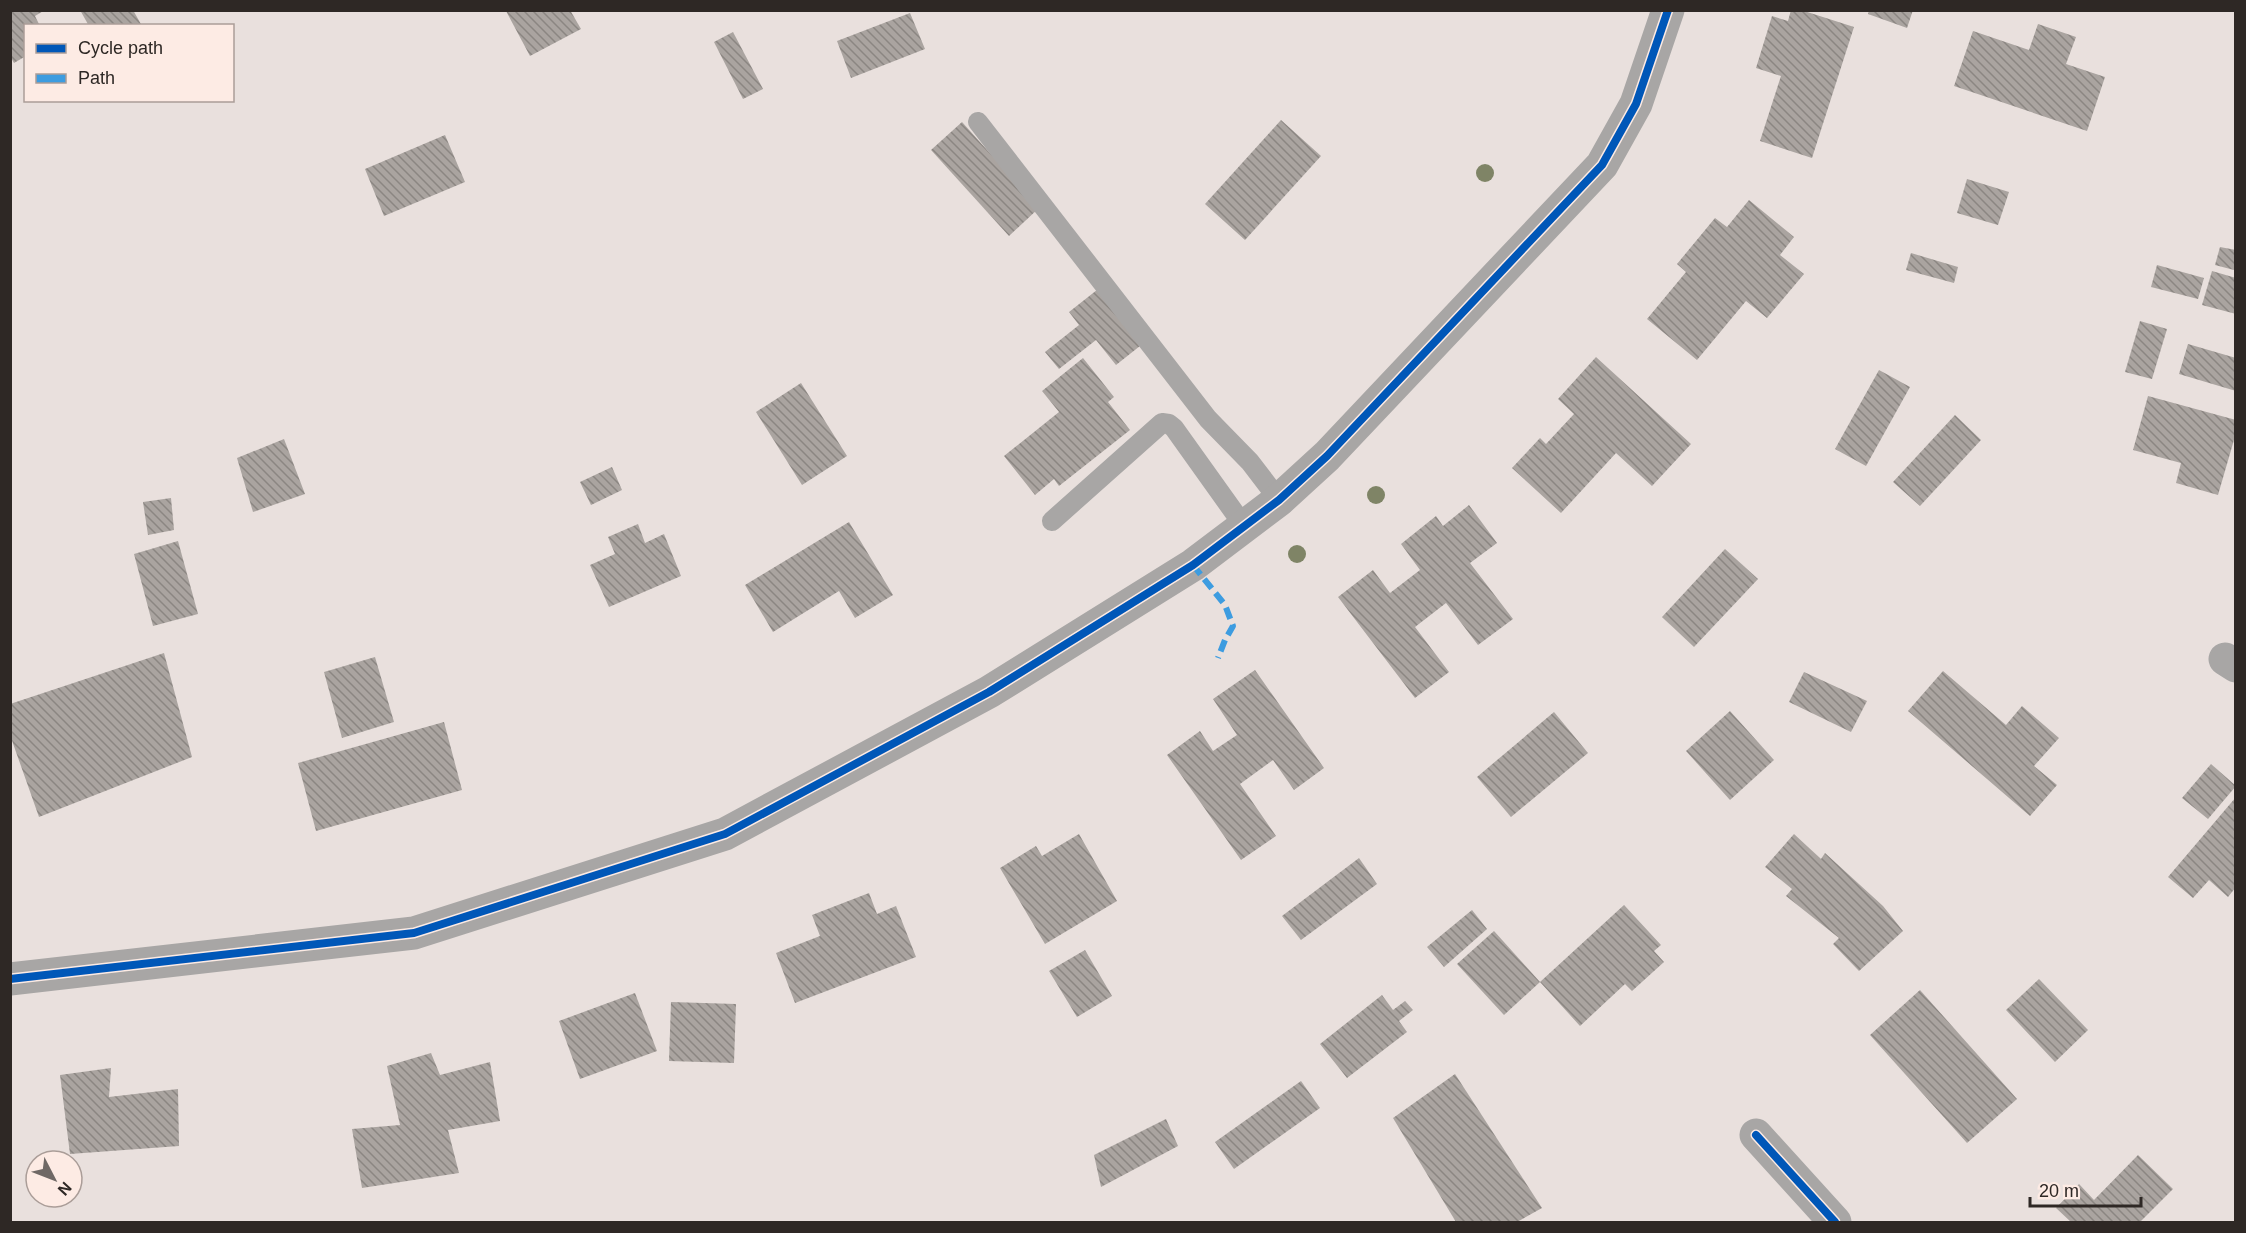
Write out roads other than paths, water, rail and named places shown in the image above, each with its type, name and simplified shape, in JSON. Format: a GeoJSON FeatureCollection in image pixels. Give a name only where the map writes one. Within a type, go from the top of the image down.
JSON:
{"type":"FeatureCollection","features":[{"type":"Feature","properties":{"kind":"street"},"geometry":{"type":"LineString","coordinates":[[10,979],[414,933],[724,834],[990,692],[1193,565],[1279,500],[1327,456],[1602,165],[1636,104],[1668,10]]}},
{"type":"Feature","properties":{"kind":"street"},"geometry":{"type":"LineString","coordinates":[[1756,1135],[1835,1222]]}},
{"type":"Feature","properties":{"kind":"lane"},"geometry":{"type":"LineString","coordinates":[[978,122],[1208,419],[1250,462],[1279,500]]}},
{"type":"Feature","properties":{"kind":"lane"},"geometry":{"type":"LineString","coordinates":[[1052,521],[1162,423],[1174,428],[1244,526]]}}]}
